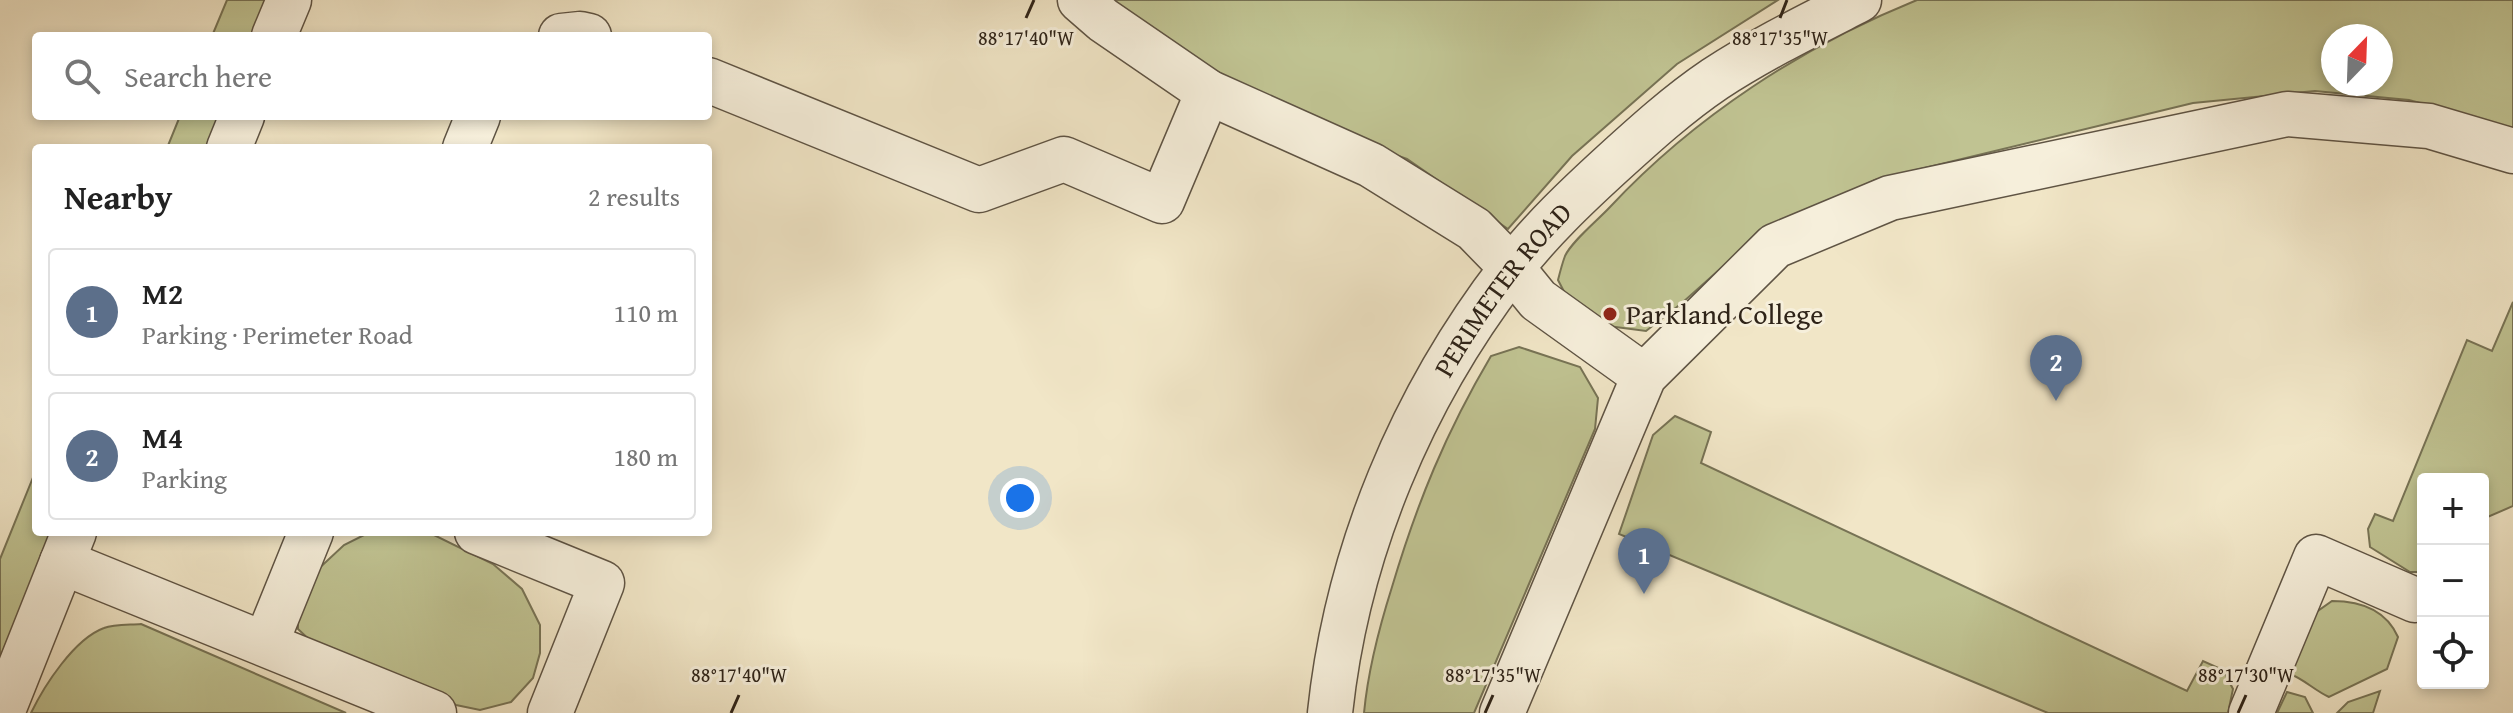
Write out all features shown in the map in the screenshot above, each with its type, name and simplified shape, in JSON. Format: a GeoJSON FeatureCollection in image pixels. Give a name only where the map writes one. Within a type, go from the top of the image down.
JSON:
{"type":"FeatureCollection","features":[{"type":"Feature","properties":{"kind":"street"},"geometry":{"type":"LineString","coordinates":[[276,32],[289,0]]}},
{"type":"Feature","properties":{"kind":"street"},"geometry":{"type":"LineString","coordinates":[[1080,0],[1103,20],[1208,92],[1371,165],[1474,229],[1538,300],[1644,376]]}},
{"type":"Feature","properties":{"kind":"street","name":"PERIMETER ROAD"},"geometry":{"type":"LineString","coordinates":[[1330,713],[1335,664],[1355,575],[1382,495],[1424,406],[1462,341],[1512,268],[1577,197],[1654,125],[1715,80],[1769,46],[1859,0]]}},
{"type":"Feature","properties":{"kind":"street"},"geometry":{"type":"LineString","coordinates":[[712,82],[979,190],[1064,159],[1162,201],[1208,92]]}},
{"type":"Feature","properties":{"kind":"street"},"geometry":{"type":"LineString","coordinates":[[1502,713],[1644,376],[1775,246],[1890,198],[2287,114],[2429,126],[2513,151]]}},
{"type":"Feature","properties":{"kind":"street"},"geometry":{"type":"LineString","coordinates":[[231,144],[240,120]]}},
{"type":"Feature","properties":{"kind":"street"},"geometry":{"type":"LineString","coordinates":[[467,144],[476,120]]}},
{"type":"Feature","properties":{"kind":"street"},"geometry":{"type":"LineString","coordinates":[[266,643],[309,536]]}},
{"type":"Feature","properties":{"kind":"street"},"geometry":{"type":"LineString","coordinates":[[487,536],[602,583],[550,713]]}},
{"type":"Feature","properties":{"kind":"street"},"geometry":{"type":"LineString","coordinates":[[2,713],[68,547],[266,643],[434,713]]}},
{"type":"Feature","properties":{"kind":"street"},"geometry":{"type":"LineString","coordinates":[[2251,713],[2316,557],[2415,600]]}},
{"type":"Feature","properties":{"kind":"green space"},"geometry":{"type":"Polygon","coordinates":[[[227,0],[272,0],[259,32],[214,32],[227,0]]]}},
{"type":"Feature","properties":{"kind":"green space"},"geometry":{"type":"Polygon","coordinates":[[[1113,0],[1778,0],[1677,64],[1572,156],[1508,229],[1407,159],[1310,125],[1217,78],[1113,0]]]}},
{"type":"Feature","properties":{"kind":"green space"},"geometry":{"type":"Polygon","coordinates":[[[1917,0],[2513,0],[2513,128],[2409,100],[2367,96],[2393,96],[2393,24],[2321,24],[2321,92],[2193,103],[1875,180],[1756,237],[1646,331],[1608,326],[1570,303],[1558,280],[1565,256],[1579,237],[1677,143],[1714,114],[1752,87],[1833,39],[1917,0]]]}},
{"type":"Feature","properties":{"kind":"green space"},"geometry":{"type":"Polygon","coordinates":[[[178,120],[222,120],[213,144],[169,144],[178,120]]]}},
{"type":"Feature","properties":{"kind":"green space"},"geometry":{"type":"Polygon","coordinates":[[[2513,302],[2513,506],[2489,516],[2489,473],[2417,473],[2417,572],[2410,572],[2370,547],[2368,529],[2375,514],[2393,521],[2467,340],[2492,351],[2513,302]]]}},
{"type":"Feature","properties":{"kind":"green space"},"geometry":{"type":"Polygon","coordinates":[[[1519,347],[1580,367],[1598,398],[1595,429],[1474,713],[1364,713],[1371,665],[1383,618],[1434,468],[1491,356],[1519,347]]]}},
{"type":"Feature","properties":{"kind":"green space"},"geometry":{"type":"Polygon","coordinates":[[[1675,416],[1711,432],[1701,463],[2187,691],[2203,661],[2223,670],[2233,689],[2228,713],[2048,713],[1619,534],[1653,435],[1675,416]]]}},
{"type":"Feature","properties":{"kind":"green space"},"geometry":{"type":"Polygon","coordinates":[[[32,480],[32,536],[50,536],[0,658],[0,559],[32,480]]]}},
{"type":"Feature","properties":{"kind":"green space"},"geometry":{"type":"Polygon","coordinates":[[[362,536],[436,536],[493,564],[522,589],[540,625],[540,653],[533,678],[511,702],[480,710],[456,705],[316,646],[298,629],[298,588],[344,545],[362,536]]]}},
{"type":"Feature","properties":{"kind":"green space"},"geometry":{"type":"Polygon","coordinates":[[[2332,601],[2371,609],[2387,620],[2398,637],[2387,669],[2329,697],[2288,673],[2315,613],[2332,601]]]}},
{"type":"Feature","properties":{"kind":"green space"},"geometry":{"type":"Polygon","coordinates":[[[141,624],[346,713],[31,713],[52,677],[82,642],[108,627],[141,624]]]}},
{"type":"Feature","properties":{"kind":"green space"},"geometry":{"type":"Polygon","coordinates":[[[2380,691],[2373,713],[2337,713],[2348,702],[2380,691]]]}},
{"type":"Feature","properties":{"kind":"green space"},"geometry":{"type":"Polygon","coordinates":[[[2287,692],[2305,697],[2313,713],[2277,713],[2287,692]]]}},
{"type":"Feature","properties":{"kind":"place","name":"Parkland College"},"geometry":{"type":"Point","coordinates":[1610,314]}},
{"type":"Feature","properties":{"kind":"place","name":"M4"},"geometry":{"type":"Point","coordinates":[2056,401]}},
{"type":"Feature","properties":{"kind":"place","name":"M2"},"geometry":{"type":"Point","coordinates":[1644,594]}}]}
